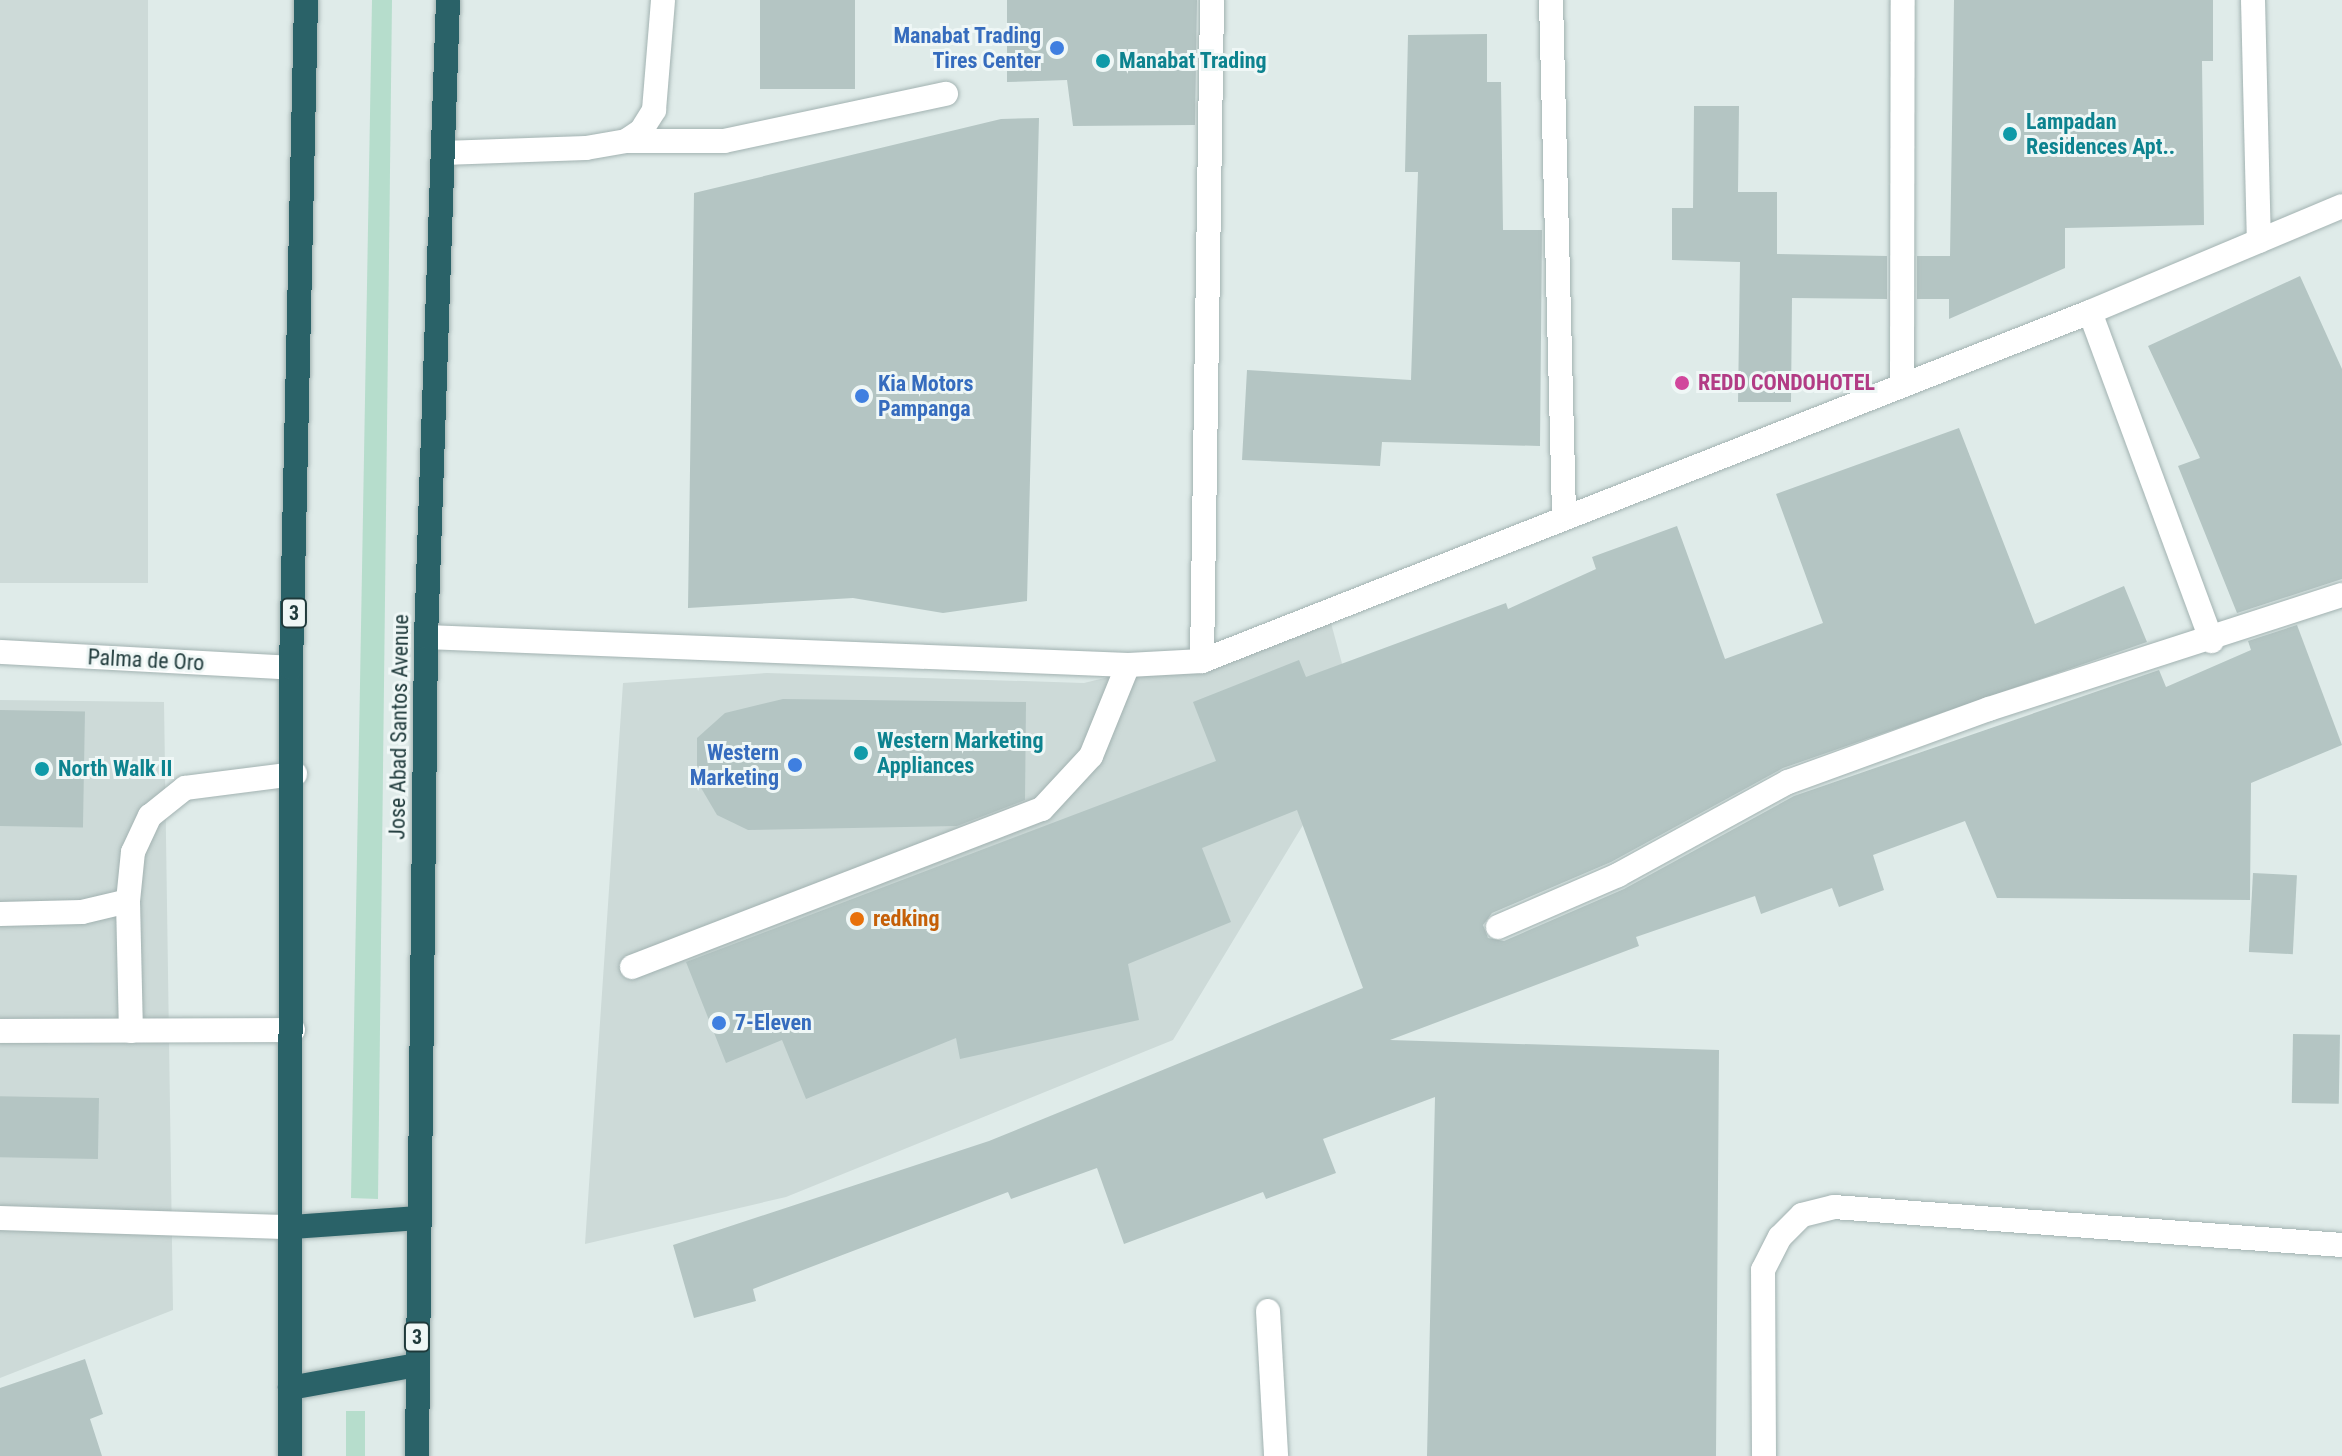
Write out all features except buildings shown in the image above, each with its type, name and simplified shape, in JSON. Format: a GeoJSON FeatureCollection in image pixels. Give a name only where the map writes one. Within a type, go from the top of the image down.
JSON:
{"type":"FeatureCollection","features":[{"type":"Feature","properties":{"kind":"highway","name":"3"},"geometry":{"type":"LineString","coordinates":[[290,1456],[295,774],[291,668],[306,0]]}},
{"type":"Feature","properties":{"kind":"highway","name":"Jose Abad Santos Avenue"},"geometry":{"type":"LineString","coordinates":[[417,1456],[426,637],[448,0]]}},
{"type":"Feature","properties":{"kind":"highway"},"geometry":{"type":"LineString","coordinates":[[292,1227],[419,1218]]}},
{"type":"Feature","properties":{"kind":"highway"},"geometry":{"type":"LineString","coordinates":[[290,1388],[416,1365]]}},
{"type":"Feature","properties":{"kind":"street"},"geometry":{"type":"LineString","coordinates":[[626,141],[654,110],[663,0]]}},
{"type":"Feature","properties":{"kind":"street"},"geometry":{"type":"LineString","coordinates":[[1202,661],[1212,0]]}},
{"type":"Feature","properties":{"kind":"street"},"geometry":{"type":"LineString","coordinates":[[1551,0],[1564,514]]}},
{"type":"Feature","properties":{"kind":"street"},"geometry":{"type":"LineString","coordinates":[[1902,384],[1903,0]]}},
{"type":"Feature","properties":{"kind":"street"},"geometry":{"type":"LineString","coordinates":[[2253,0],[2259,241]]}},
{"type":"Feature","properties":{"kind":"street"},"geometry":{"type":"LineString","coordinates":[[443,153],[626,141],[724,141],[946,94]]}},
{"type":"Feature","properties":{"kind":"street"},"geometry":{"type":"LineString","coordinates":[[426,637],[1128,665],[1202,661],[1564,514],[2090,312],[2342,206]]}},
{"type":"Feature","properties":{"kind":"street"},"geometry":{"type":"LineString","coordinates":[[2090,312],[2212,641]]}},
{"type":"Feature","properties":{"kind":"street"},"geometry":{"type":"LineString","coordinates":[[1498,927],[1618,875],[1788,782],[1989,709],[2212,641],[2342,595]]}},
{"type":"Feature","properties":{"kind":"street","name":"Palma de Oro"},"geometry":{"type":"LineString","coordinates":[[0,652],[291,668]]}},
{"type":"Feature","properties":{"kind":"street"},"geometry":{"type":"LineString","coordinates":[[632,967],[1042,809],[1091,756],[1128,665]]}},
{"type":"Feature","properties":{"kind":"street"},"geometry":{"type":"LineString","coordinates":[[131,1031],[128,901],[133,852],[150,816],[185,788],[295,774]]}},
{"type":"Feature","properties":{"kind":"street"},"geometry":{"type":"LineString","coordinates":[[0,914],[82,912],[128,901]]}},
{"type":"Feature","properties":{"kind":"street"},"geometry":{"type":"LineString","coordinates":[[0,1031],[293,1030]]}},
{"type":"Feature","properties":{"kind":"street"},"geometry":{"type":"LineString","coordinates":[[1764,1456],[1763,1270],[1780,1237],[1802,1215],[1834,1207],[2342,1245]]}},
{"type":"Feature","properties":{"kind":"street"},"geometry":{"type":"LineString","coordinates":[[0,1218],[292,1227]]}},
{"type":"Feature","properties":{"kind":"street"},"geometry":{"type":"LineString","coordinates":[[1268,1311],[1276,1456]]}},
{"type":"Feature","properties":{"kind":"shaded area"},"geometry":{"type":"Polygon","coordinates":[[[0,0],[148,0],[148,583],[0,583],[0,0]]]}},
{"type":"Feature","properties":{"kind":"shaded area"},"geometry":{"type":"Polygon","coordinates":[[[1331,623],[1376,789],[1303,825],[1173,1040],[786,1197],[585,1244],[623,683],[767,673],[1084,683],[1331,623]]]}},
{"type":"Feature","properties":{"kind":"shaded area","name":"North Walk II"},"geometry":{"type":"Polygon","coordinates":[[[0,700],[164,702],[173,1310],[0,1378],[0,700]]]}},
{"type":"Feature","properties":{"kind":"green space"},"geometry":{"type":"Polygon","coordinates":[[[372,0],[392,0],[378,1199],[351,1198],[372,0]]]}},
{"type":"Feature","properties":{"kind":"green space"},"geometry":{"type":"Polygon","coordinates":[[[346,1411],[365,1411],[365,1456],[346,1456],[346,1411]]]}},
{"type":"Feature","properties":{"kind":"place","name":"Manabat Trading Tires Center"},"geometry":{"type":"Point","coordinates":[1057,48]}},
{"type":"Feature","properties":{"kind":"place","name":"Manabat Trading"},"geometry":{"type":"Point","coordinates":[1103,61]}},
{"type":"Feature","properties":{"kind":"place","name":"Lampadan Residences Apt.."},"geometry":{"type":"Point","coordinates":[2010,134]}},
{"type":"Feature","properties":{"kind":"place","name":"REDD CONDOHOTEL"},"geometry":{"type":"Point","coordinates":[1682,383]}},
{"type":"Feature","properties":{"kind":"place","name":"Kia Motors Pampanga"},"geometry":{"type":"Point","coordinates":[862,396]}},
{"type":"Feature","properties":{"kind":"place","name":"Western Marketing Appliances"},"geometry":{"type":"Point","coordinates":[861,753]}},
{"type":"Feature","properties":{"kind":"place","name":"Western Marketing"},"geometry":{"type":"Point","coordinates":[795,765]}},
{"type":"Feature","properties":{"kind":"place","name":"North Walk II"},"geometry":{"type":"Point","coordinates":[42,769]}},
{"type":"Feature","properties":{"kind":"place","name":"redking"},"geometry":{"type":"Point","coordinates":[857,919]}},
{"type":"Feature","properties":{"kind":"place","name":"7-Eleven"},"geometry":{"type":"Point","coordinates":[719,1023]}}]}
